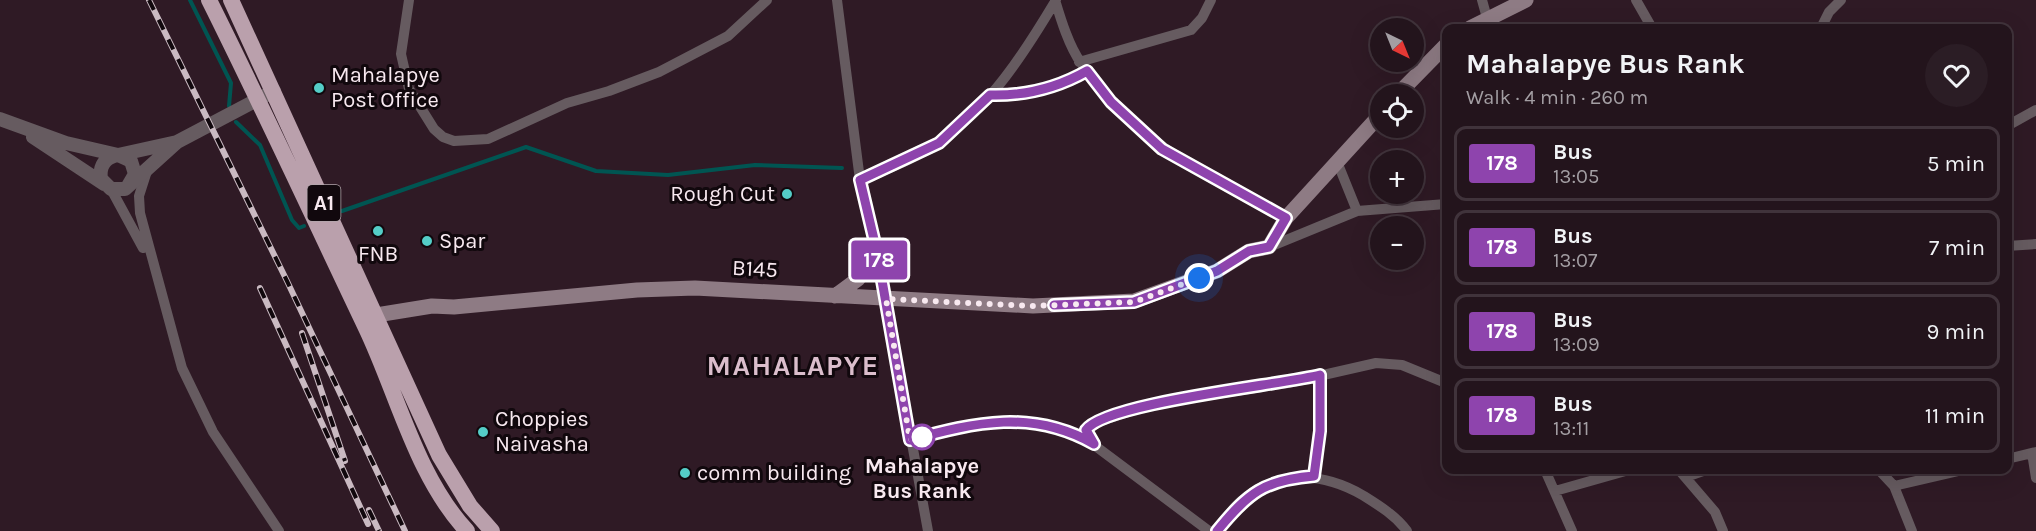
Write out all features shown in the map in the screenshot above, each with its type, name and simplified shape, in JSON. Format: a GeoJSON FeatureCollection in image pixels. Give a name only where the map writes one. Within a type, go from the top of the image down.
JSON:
{"type":"FeatureCollection","features":[{"type":"Feature","properties":{"kind":"highway","name":"A1"},"geometry":{"type":"LineString","coordinates":[[209,0],[440,455],[470,506],[492,531]]}},
{"type":"Feature","properties":{"kind":"highway","name":"A1"},"geometry":{"type":"LineString","coordinates":[[231,0],[274,92],[370,321],[423,462],[454,517],[467,531]]}},
{"type":"Feature","properties":{"kind":"main road"},"geometry":{"type":"LineString","coordinates":[[1477,24],[1526,0]]}},
{"type":"Feature","properties":{"kind":"main road"},"geometry":{"type":"LineString","coordinates":[[1408,84],[1442,49]]}},
{"type":"Feature","properties":{"kind":"main road"},"geometry":{"type":"LineString","coordinates":[[1269,247],[1286,218],[1370,127]]}},
{"type":"Feature","properties":{"kind":"main road","name":"B145"},"geometry":{"type":"LineString","coordinates":[[370,321],[454,307],[637,290],[695,288],[886,299],[1054,305],[1134,302],[1217,271],[1249,251],[1269,247]]}},
{"type":"Feature","properties":{"kind":"main road"},"geometry":{"type":"LineString","coordinates":[[835,296],[858,279],[877,252]]}},
{"type":"Feature","properties":{"kind":"street"},"geometry":{"type":"LineString","coordinates":[[409,0],[401,54],[410,90],[434,129],[443,137],[454,141],[488,139],[523,121],[567,103],[609,91],[659,72],[728,36],[767,0]]}},
{"type":"Feature","properties":{"kind":"street"},"geometry":{"type":"LineString","coordinates":[[837,0],[860,180],[877,252],[928,531]]}},
{"type":"Feature","properties":{"kind":"street"},"geometry":{"type":"LineString","coordinates":[[860,180],[939,143],[990,95],[1022,55],[1055,0]]}},
{"type":"Feature","properties":{"kind":"street"},"geometry":{"type":"LineString","coordinates":[[1055,0],[1079,62],[1111,102],[1162,149],[1286,218]]}},
{"type":"Feature","properties":{"kind":"street"},"geometry":{"type":"LineString","coordinates":[[1079,62],[1191,30],[1199,23],[1211,0]]}},
{"type":"Feature","properties":{"kind":"street"},"geometry":{"type":"LineString","coordinates":[[1482,0],[1487,18]]}},
{"type":"Feature","properties":{"kind":"street"},"geometry":{"type":"LineString","coordinates":[[1636,0],[1650,24]]}},
{"type":"Feature","properties":{"kind":"street"},"geometry":{"type":"LineString","coordinates":[[1823,24],[1841,0]]}},
{"type":"Feature","properties":{"kind":"street"},"geometry":{"type":"LineString","coordinates":[[990,95],[1019,96],[1070,81],[1087,71]]}},
{"type":"Feature","properties":{"kind":"street"},"geometry":{"type":"LineString","coordinates":[[158,282],[138,237],[107,186],[101,168],[107,158],[177,142],[274,92]]}},
{"type":"Feature","properties":{"kind":"street"},"geometry":{"type":"LineString","coordinates":[[2012,124],[2035,112]]}},
{"type":"Feature","properties":{"kind":"street"},"geometry":{"type":"LineString","coordinates":[[0,120],[51,147],[107,186],[120,190],[147,171],[177,142]]}},
{"type":"Feature","properties":{"kind":"street"},"geometry":{"type":"LineString","coordinates":[[0,120],[66,143],[127,158],[133,165],[134,179],[128,186]]}},
{"type":"Feature","properties":{"kind":"street"},"geometry":{"type":"LineString","coordinates":[[1338,164],[1357,211]]}},
{"type":"Feature","properties":{"kind":"street"},"geometry":{"type":"LineString","coordinates":[[147,171],[139,196],[140,213],[182,368],[213,432],[279,531]]}},
{"type":"Feature","properties":{"kind":"street"},"geometry":{"type":"LineString","coordinates":[[1269,247],[1357,211],[1442,204]]}},
{"type":"Feature","properties":{"kind":"street"},"geometry":{"type":"LineString","coordinates":[[2012,246],[2036,244]]}},
{"type":"Feature","properties":{"kind":"street"},"geometry":{"type":"LineString","coordinates":[[1094,444],[1086,430],[1089,425],[1116,414],[1152,404],[1288,383],[1360,366],[1390,363],[1402,365],[1442,381]]}},
{"type":"Feature","properties":{"kind":"street"},"geometry":{"type":"LineString","coordinates":[[1314,476],[1320,431],[1320,375]]}},
{"type":"Feature","properties":{"kind":"street"},"geometry":{"type":"LineString","coordinates":[[910,440],[968,427],[1011,421],[1061,428],[1094,444],[1209,531]]}},
{"type":"Feature","properties":{"kind":"street"},"geometry":{"type":"LineString","coordinates":[[2012,458],[2034,453],[2036,478]]}},
{"type":"Feature","properties":{"kind":"street"},"geometry":{"type":"LineString","coordinates":[[1547,474],[1572,531]]}},
{"type":"Feature","properties":{"kind":"street"},"geometry":{"type":"LineString","coordinates":[[1555,491],[1615,474]]}},
{"type":"Feature","properties":{"kind":"street"},"geometry":{"type":"LineString","coordinates":[[1684,474],[1715,512],[1723,531]]}},
{"type":"Feature","properties":{"kind":"street"},"geometry":{"type":"LineString","coordinates":[[1883,474],[1894,486],[1912,531]]}},
{"type":"Feature","properties":{"kind":"street"},"geometry":{"type":"LineString","coordinates":[[1894,486],[1945,474]]}},
{"type":"Feature","properties":{"kind":"street"},"geometry":{"type":"LineString","coordinates":[[1217,531],[1239,503],[1261,488],[1289,478],[1314,476],[1353,490],[1378,505],[1400,522],[1407,531]]}},
{"type":"Feature","properties":{"kind":"waterway"},"geometry":{"type":"LineString","coordinates":[[190,0],[231,83],[229,106]]}},
{"type":"Feature","properties":{"kind":"waterway"},"geometry":{"type":"LineString","coordinates":[[236,122],[260,145],[292,220],[299,228],[304,226]]}},
{"type":"Feature","properties":{"kind":"waterway"},"geometry":{"type":"LineString","coordinates":[[342,211],[526,147],[596,171],[668,175],[755,165],[842,168]]}},
{"type":"Feature","properties":{"kind":"railway"},"geometry":{"type":"LineString","coordinates":[[149,0],[287,281],[405,531]]}},
{"type":"Feature","properties":{"kind":"railway"},"geometry":{"type":"LineString","coordinates":[[260,288],[368,524]]}},
{"type":"Feature","properties":{"kind":"railway"},"geometry":{"type":"LineString","coordinates":[[302,333],[345,461]]}},
{"type":"Feature","properties":{"kind":"railway"},"geometry":{"type":"LineString","coordinates":[[369,510],[379,531]]}},
{"type":"Feature","properties":{"kind":"bus line","name":"178"},"geometry":{"type":"LineString","coordinates":[[1054,305],[1134,302],[1164,292],[1217,271],[1249,251],[1269,247],[1286,218],[1162,149],[1111,102],[1087,71],[1070,81],[1019,96],[990,95],[939,143],[860,180],[877,252],[910,440],[994,422],[1011,421],[1061,428],[1094,444],[1086,430],[1089,425],[1116,414],[1152,404],[1288,383],[1320,375],[1320,431],[1314,476],[1289,478],[1261,488],[1239,503],[1217,531]]}},
{"type":"Feature","properties":{"kind":"place","name":"Mahalapye Post Office"},"geometry":{"type":"Point","coordinates":[319,88]}},
{"type":"Feature","properties":{"kind":"place","name":"Rough Cut"},"geometry":{"type":"Point","coordinates":[787,194]}},
{"type":"Feature","properties":{"kind":"place","name":"FNB"},"geometry":{"type":"Point","coordinates":[378,231]}},
{"type":"Feature","properties":{"kind":"place","name":"Spar"},"geometry":{"type":"Point","coordinates":[427,241]}},
{"type":"Feature","properties":{"kind":"place","name":"Choppies Naivasha"},"geometry":{"type":"Point","coordinates":[483,432]}},
{"type":"Feature","properties":{"kind":"place","name":"Mahalapye Bus Rank"},"geometry":{"type":"Point","coordinates":[922,437]}},
{"type":"Feature","properties":{"kind":"place","name":"comm building"},"geometry":{"type":"Point","coordinates":[685,473]}},
{"type":"Feature","properties":{"kind":"district","name":"MAHALAPYE"},"geometry":{"type":"Point","coordinates":[793,365]}},
{"type":"Feature","properties":{"kind":"route"},"geometry":{"type":"LineString","coordinates":[[922,437],[910,440],[886,299],[1033,306],[1134,302],[1199,278]]}}]}
